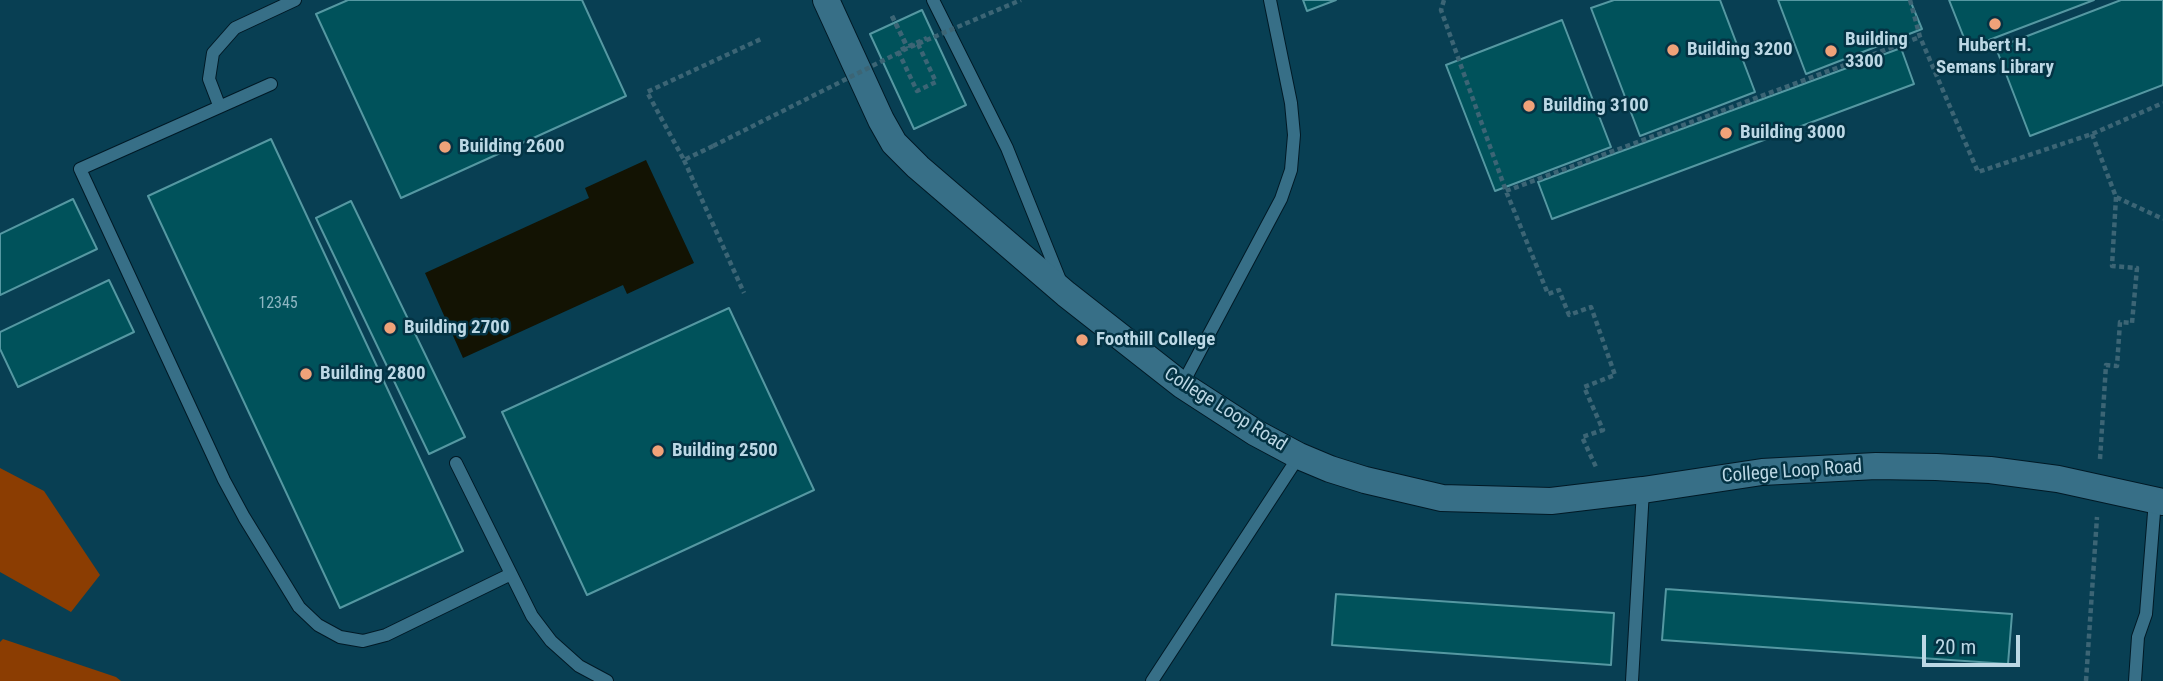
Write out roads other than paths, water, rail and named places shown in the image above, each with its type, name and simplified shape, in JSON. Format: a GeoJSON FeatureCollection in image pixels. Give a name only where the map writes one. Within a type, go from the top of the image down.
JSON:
{"type":"FeatureCollection","features":[{"type":"Feature","properties":{"kind":"street","name":"College Loop Road"},"geometry":{"type":"LineString","coordinates":[[826,0],[881,120],[894,143],[918,167],[1066,294],[1182,385],[1226,415],[1298,456],[1365,480],[1442,498],[1551,500],[1643,490],[1762,472],[1876,466],[1990,470],[2058,480],[2159,501]]}},
{"type":"Feature","properties":{"kind":"lane"},"geometry":{"type":"LineString","coordinates":[[219,105],[209,79],[213,53],[235,28],[295,0]]}},
{"type":"Feature","properties":{"kind":"lane"},"geometry":{"type":"LineString","coordinates":[[933,0],[1007,148],[1066,294]]}},
{"type":"Feature","properties":{"kind":"lane"},"geometry":{"type":"LineString","coordinates":[[1182,385],[1281,199],[1291,170],[1294,135],[1292,103],[1270,0]]}},
{"type":"Feature","properties":{"kind":"lane"},"geometry":{"type":"LineString","coordinates":[[271,84],[80,169],[224,480],[299,607],[318,625],[340,637],[363,641],[386,635],[511,574]]}},
{"type":"Feature","properties":{"kind":"lane"},"geometry":{"type":"LineString","coordinates":[[1152,681],[1298,456]]}},
{"type":"Feature","properties":{"kind":"lane"},"geometry":{"type":"LineString","coordinates":[[456,463],[532,616],[551,641],[579,666],[607,681]]}},
{"type":"Feature","properties":{"kind":"lane"},"geometry":{"type":"LineString","coordinates":[[1632,681],[1643,490]]}},
{"type":"Feature","properties":{"kind":"lane"},"geometry":{"type":"LineString","coordinates":[[2135,681],[2138,637],[2146,614],[2159,501]]}},
{"type":"Feature","properties":{"kind":"place","name":"Hubert H. Semans Library"},"geometry":{"type":"Point","coordinates":[1995,24]}},
{"type":"Feature","properties":{"kind":"place","name":"Building 3200"},"geometry":{"type":"Point","coordinates":[1673,50]}},
{"type":"Feature","properties":{"kind":"place","name":"Building 3300"},"geometry":{"type":"Point","coordinates":[1831,51]}},
{"type":"Feature","properties":{"kind":"place","name":"Building 3100"},"geometry":{"type":"Point","coordinates":[1529,106]}},
{"type":"Feature","properties":{"kind":"place","name":"Building 3000"},"geometry":{"type":"Point","coordinates":[1726,133]}},
{"type":"Feature","properties":{"kind":"place","name":"Building 2600"},"geometry":{"type":"Point","coordinates":[445,147]}},
{"type":"Feature","properties":{"kind":"place","name":"Building 2700"},"geometry":{"type":"Point","coordinates":[390,328]}},
{"type":"Feature","properties":{"kind":"place","name":"Foothill College"},"geometry":{"type":"Point","coordinates":[1082,340]}},
{"type":"Feature","properties":{"kind":"place","name":"Building 2800"},"geometry":{"type":"Point","coordinates":[306,374]}},
{"type":"Feature","properties":{"kind":"place","name":"Building 2500"},"geometry":{"type":"Point","coordinates":[658,451]}}]}
